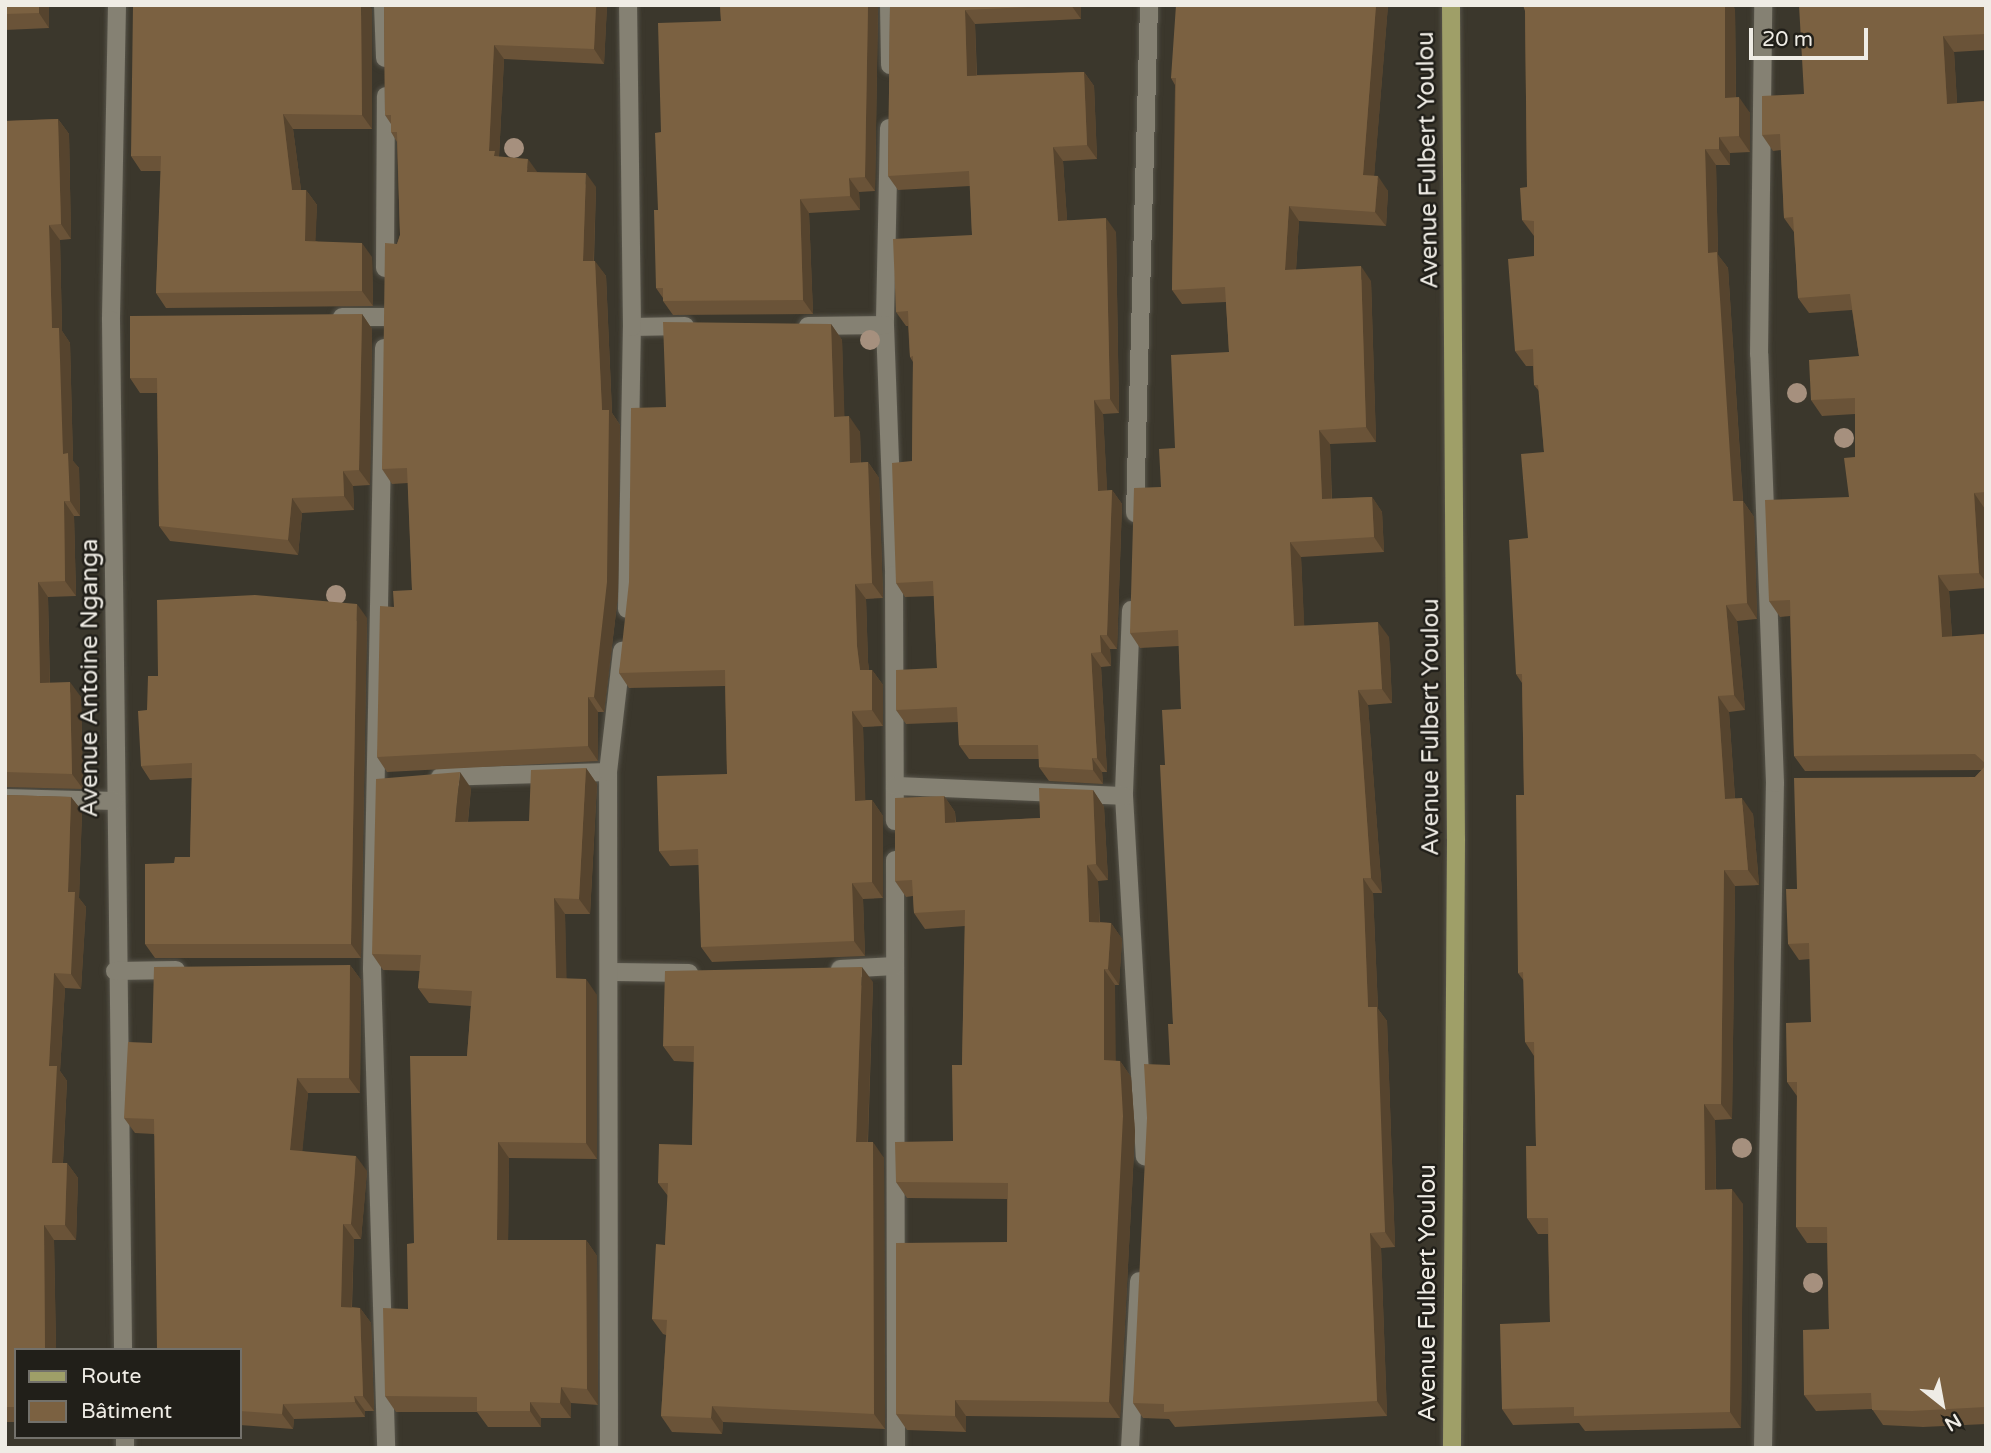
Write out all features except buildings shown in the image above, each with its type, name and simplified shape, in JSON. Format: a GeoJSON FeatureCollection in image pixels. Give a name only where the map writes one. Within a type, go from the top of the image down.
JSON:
{"type":"FeatureCollection","features":[{"type":"Feature","properties":{"kind":"main road","name":"Avenue Fulbert Youlou"},"geometry":{"type":"LineString","coordinates":[[1451,5],[1456,770],[1452,1448]]}},
{"type":"Feature","properties":{"kind":"street","name":"Avenue Antoine Nganga"},"geometry":{"type":"LineString","coordinates":[[117,5],[115,801],[123,1348]]}},
{"type":"Feature","properties":{"kind":"street"},"geometry":{"type":"LineString","coordinates":[[383,5],[385,303],[375,785],[365,969],[386,1448]]}},
{"type":"Feature","properties":{"kind":"street"},"geometry":{"type":"LineString","coordinates":[[609,1448],[611,972],[608,772],[625,631],[632,327],[628,5]]}},
{"type":"Feature","properties":{"kind":"street"},"geometry":{"type":"LineString","coordinates":[[890,5],[890,82]]}},
{"type":"Feature","properties":{"kind":"street"},"geometry":{"type":"LineString","coordinates":[[1134,532],[1149,5]]}},
{"type":"Feature","properties":{"kind":"street"},"geometry":{"type":"LineString","coordinates":[[1763,5],[1759,354],[1782,783],[1763,1448]]}},
{"type":"Feature","properties":{"kind":"street"},"geometry":{"type":"LineString","coordinates":[[889,109],[885,325],[894,575],[896,1448]]}},
{"type":"Feature","properties":{"kind":"street"},"geometry":{"type":"LineString","coordinates":[[325,317],[385,303]]}},
{"type":"Feature","properties":{"kind":"street"},"geometry":{"type":"LineString","coordinates":[[794,326],[885,325]]}},
{"type":"Feature","properties":{"kind":"street"},"geometry":{"type":"LineString","coordinates":[[632,327],[700,326]]}},
{"type":"Feature","properties":{"kind":"street"},"geometry":{"type":"LineString","coordinates":[[1132,588],[1124,796],[1146,1132],[1144,1174]]}},
{"type":"Feature","properties":{"kind":"street"},"geometry":{"type":"LineString","coordinates":[[419,778],[608,772]]}},
{"type":"Feature","properties":{"kind":"street"},"geometry":{"type":"LineString","coordinates":[[375,785],[397,782]]}},
{"type":"Feature","properties":{"kind":"street"},"geometry":{"type":"LineString","coordinates":[[895,786],[1124,796]]}},
{"type":"Feature","properties":{"kind":"street"},"geometry":{"type":"LineString","coordinates":[[5,798],[115,801]]}},
{"type":"Feature","properties":{"kind":"street"},"geometry":{"type":"LineString","coordinates":[[827,970],[895,966]]}},
{"type":"Feature","properties":{"kind":"street"},"geometry":{"type":"LineString","coordinates":[[116,971],[197,970]]}},
{"type":"Feature","properties":{"kind":"street"},"geometry":{"type":"LineString","coordinates":[[611,972],[705,974]]}},
{"type":"Feature","properties":{"kind":"street"},"geometry":{"type":"LineString","coordinates":[[1130,1448],[1140,1256]]}}]}
